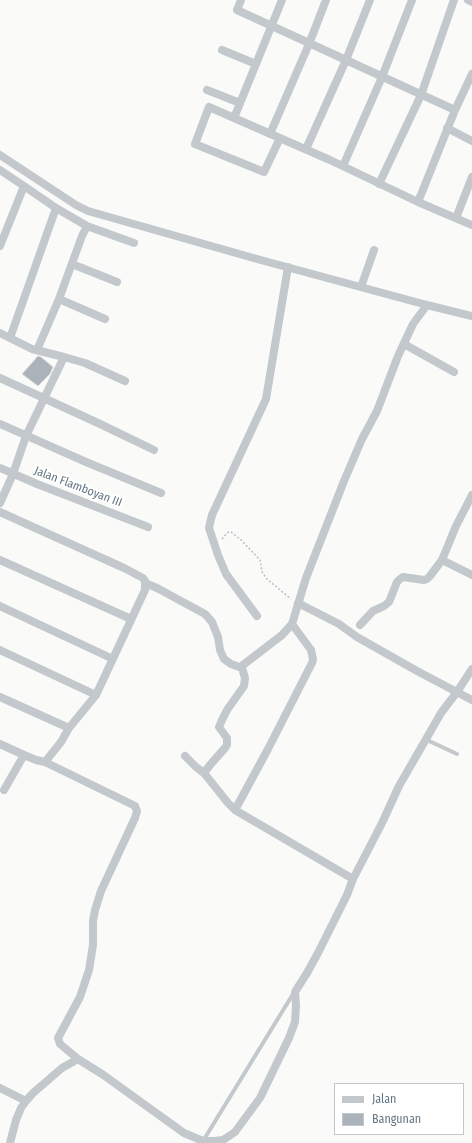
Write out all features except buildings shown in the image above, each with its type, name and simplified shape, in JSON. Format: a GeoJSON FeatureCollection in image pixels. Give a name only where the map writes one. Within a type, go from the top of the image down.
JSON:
{"type":"FeatureCollection","features":[{"type":"Feature","properties":{"kind":"street"},"geometry":{"type":"LineString","coordinates":[[241,0],[237,10],[455,110]]}},
{"type":"Feature","properties":{"kind":"street"},"geometry":{"type":"LineString","coordinates":[[234,118],[282,0]]}},
{"type":"Feature","properties":{"kind":"street"},"geometry":{"type":"LineString","coordinates":[[270,134],[309,44],[326,0]]}},
{"type":"Feature","properties":{"kind":"street"},"geometry":{"type":"LineString","coordinates":[[306,150],[346,60],[370,0]]}},
{"type":"Feature","properties":{"kind":"street"},"geometry":{"type":"LineString","coordinates":[[343,166],[382,77],[412,0]]}},
{"type":"Feature","properties":{"kind":"street"},"geometry":{"type":"LineString","coordinates":[[379,184],[421,95],[454,0]]}},
{"type":"Feature","properties":{"kind":"street"},"geometry":{"type":"LineString","coordinates":[[468,0],[472,2]]}},
{"type":"Feature","properties":{"kind":"street"},"geometry":{"type":"LineString","coordinates":[[222,50],[256,64]]}},
{"type":"Feature","properties":{"kind":"street"},"geometry":{"type":"LineString","coordinates":[[418,202],[455,110],[472,73]]}},
{"type":"Feature","properties":{"kind":"street"},"geometry":{"type":"LineString","coordinates":[[207,90],[240,103]]}},
{"type":"Feature","properties":{"kind":"street"},"geometry":{"type":"LineString","coordinates":[[280,138],[264,172],[195,144],[209,107],[280,138],[306,150],[343,166],[418,202],[472,225]]}},
{"type":"Feature","properties":{"kind":"street"},"geometry":{"type":"LineString","coordinates":[[448,128],[472,140]]}},
{"type":"Feature","properties":{"kind":"street"},"geometry":{"type":"LineString","coordinates":[[0,155],[76,205],[85,218],[169,234],[472,316]]}},
{"type":"Feature","properties":{"kind":"street"},"geometry":{"type":"LineString","coordinates":[[0,170],[56,208],[85,218],[134,243]]}},
{"type":"Feature","properties":{"kind":"street"},"geometry":{"type":"LineString","coordinates":[[456,218],[472,177]]}},
{"type":"Feature","properties":{"kind":"street"},"geometry":{"type":"LineString","coordinates":[[0,246],[24,186]]}},
{"type":"Feature","properties":{"kind":"street"},"geometry":{"type":"LineString","coordinates":[[10,338],[56,208]]}},
{"type":"Feature","properties":{"kind":"street"},"geometry":{"type":"LineString","coordinates":[[37,350],[72,264],[85,218]]}},
{"type":"Feature","properties":{"kind":"street"},"geometry":{"type":"LineString","coordinates":[[361,287],[374,250]]}},
{"type":"Feature","properties":{"kind":"street"},"geometry":{"type":"LineString","coordinates":[[72,264],[117,282]]}},
{"type":"Feature","properties":{"kind":"street"},"geometry":{"type":"LineString","coordinates":[[257,616],[226,574],[215,548],[209,528],[212,515],[266,399],[288,267]]}},
{"type":"Feature","properties":{"kind":"street"},"geometry":{"type":"LineString","coordinates":[[59,299],[105,319]]}},
{"type":"Feature","properties":{"kind":"street"},"geometry":{"type":"LineString","coordinates":[[204,773],[227,745],[227,738],[220,729],[220,723],[226,710],[244,686],[245,678],[242,668],[244,663],[282,635],[292,624],[306,578],[341,487],[377,411],[398,356],[413,324],[427,305]]}},
{"type":"Feature","properties":{"kind":"street"},"geometry":{"type":"LineString","coordinates":[[0,333],[26,347],[85,363],[125,381]]}},
{"type":"Feature","properties":{"kind":"street"},"geometry":{"type":"LineString","coordinates":[[404,344],[454,372]]}},
{"type":"Feature","properties":{"kind":"street"},"geometry":{"type":"LineString","coordinates":[[0,503],[13,474],[26,436],[64,357]]}},
{"type":"Feature","properties":{"kind":"street"},"geometry":{"type":"LineString","coordinates":[[0,378],[154,450]]}},
{"type":"Feature","properties":{"kind":"street"},"geometry":{"type":"LineString","coordinates":[[0,424],[106,471],[161,493]]}},
{"type":"Feature","properties":{"kind":"street","name":"Jalan Flamboyan III"},"geometry":{"type":"LineString","coordinates":[[0,468],[148,527]]}},
{"type":"Feature","properties":{"kind":"street"},"geometry":{"type":"LineString","coordinates":[[360,625],[373,611],[389,602],[397,582],[400,579],[403,577],[424,580],[430,576],[442,560],[456,526],[472,495]]}},
{"type":"Feature","properties":{"kind":"street"},"geometry":{"type":"LineString","coordinates":[[0,512],[124,568],[143,578],[145,583],[145,590],[96,694],[45,762]]}},
{"type":"Feature","properties":{"kind":"street"},"geometry":{"type":"LineString","coordinates":[[0,560],[131,619]]}},
{"type":"Feature","properties":{"kind":"street"},"geometry":{"type":"LineString","coordinates":[[442,560],[472,575]]}},
{"type":"Feature","properties":{"kind":"street"},"geometry":{"type":"LineString","coordinates":[[145,583],[201,611],[209,618],[217,633],[220,650],[224,659],[231,664],[242,668]]}},
{"type":"Feature","properties":{"kind":"street"},"geometry":{"type":"LineString","coordinates":[[298,603],[339,624],[357,637],[472,700]]}},
{"type":"Feature","properties":{"kind":"street"},"geometry":{"type":"LineString","coordinates":[[0,606],[113,659]]}},
{"type":"Feature","properties":{"kind":"street"},"geometry":{"type":"LineString","coordinates":[[235,810],[312,663],[313,658],[311,650],[292,624]]}},
{"type":"Feature","properties":{"kind":"street"},"geometry":{"type":"LineString","coordinates":[[0,650],[96,694]]}},
{"type":"Feature","properties":{"kind":"street"},"geometry":{"type":"LineString","coordinates":[[0,744],[36,760],[45,762],[128,802],[135,806],[137,811],[101,891],[93,922],[93,945],[90,970],[80,997],[58,1038],[60,1044],[74,1056],[102,1074],[184,1133],[202,1142],[223,1140],[235,1132],[260,1098],[289,1038],[295,1022],[295,992],[311,966],[347,895],[352,880],[382,823],[399,786],[427,740],[441,713],[457,692],[472,668]]}},
{"type":"Feature","properties":{"kind":"street"},"geometry":{"type":"LineString","coordinates":[[0,697],[69,728]]}},
{"type":"Feature","properties":{"kind":"street"},"geometry":{"type":"LineString","coordinates":[[4,790],[24,755]]}},
{"type":"Feature","properties":{"kind":"street"},"geometry":{"type":"LineString","coordinates":[[185,756],[204,773],[235,810],[352,880]]}},
{"type":"Feature","properties":{"kind":"street"},"geometry":{"type":"LineString","coordinates":[[10,1143],[16,1120],[26,1101],[32,1093],[74,1056]]}},
{"type":"Feature","properties":{"kind":"street"},"geometry":{"type":"LineString","coordinates":[[0,1088],[26,1101]]}},
{"type":"Feature","properties":{"kind":"lane"},"geometry":{"type":"LineString","coordinates":[[427,740],[457,754]]}},
{"type":"Feature","properties":{"kind":"lane"},"geometry":{"type":"LineString","coordinates":[[202,1142],[295,992]]}},
{"type":"Feature","properties":{"kind":"path"},"geometry":{"type":"LineString","coordinates":[[215,548],[227,533],[231,532],[260,560],[262,572],[267,579],[278,587],[287,597],[298,603]]}}]}
